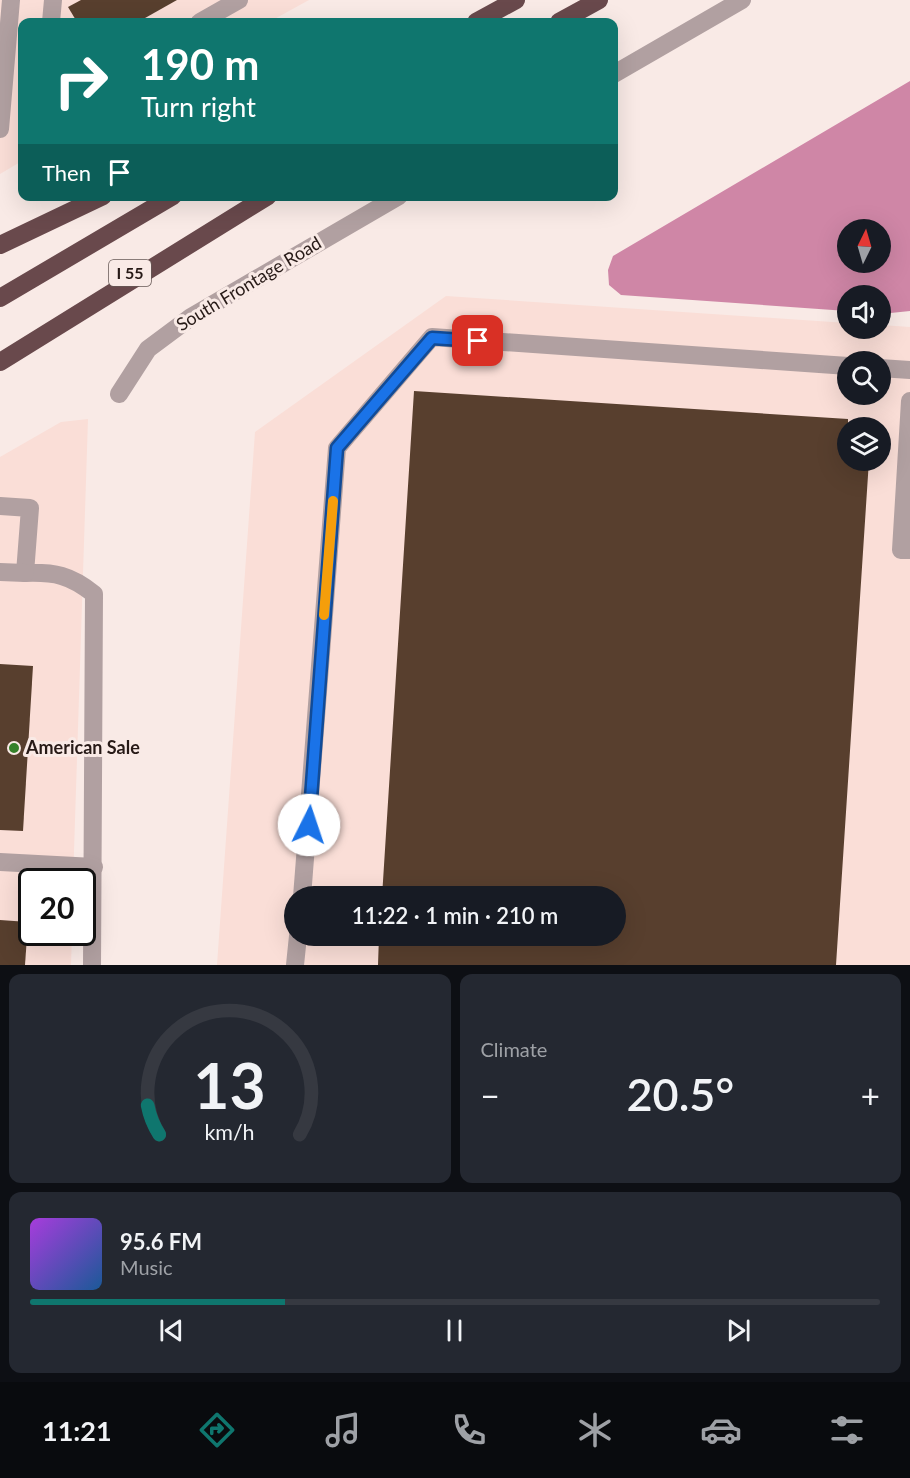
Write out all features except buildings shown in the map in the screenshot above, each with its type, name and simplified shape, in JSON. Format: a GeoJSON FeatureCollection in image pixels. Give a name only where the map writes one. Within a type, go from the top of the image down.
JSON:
{"type":"FeatureCollection","features":[{"type":"Feature","properties":{"kind":"highway"},"geometry":{"type":"LineString","coordinates":[[483,18],[516,0]]}},
{"type":"Feature","properties":{"kind":"highway"},"geometry":{"type":"LineString","coordinates":[[566,18],[599,0]]}},
{"type":"Feature","properties":{"kind":"highway"},"geometry":{"type":"LineString","coordinates":[[0,245],[92,201]]}},
{"type":"Feature","properties":{"kind":"highway","name":"I 55"},"geometry":{"type":"LineString","coordinates":[[0,298],[165,201]]}},
{"type":"Feature","properties":{"kind":"highway","name":"I 55"},"geometry":{"type":"LineString","coordinates":[[0,350],[252,201]]}},
{"type":"Feature","properties":{"kind":"highway"},"geometry":{"type":"LineString","coordinates":[[0,362],[260,201]]}},
{"type":"Feature","properties":{"kind":"street"},"geometry":{"type":"LineString","coordinates":[[0,129],[11,0]]}},
{"type":"Feature","properties":{"kind":"street"},"geometry":{"type":"LineString","coordinates":[[51,18],[52,0]]}},
{"type":"Feature","properties":{"kind":"street"},"geometry":{"type":"LineString","coordinates":[[207,18],[238,0]]}},
{"type":"Feature","properties":{"kind":"street"},"geometry":{"type":"LineString","coordinates":[[618,73],[742,0]]}},
{"type":"Feature","properties":{"kind":"street","name":"South Frontage Road"},"geometry":{"type":"LineString","coordinates":[[119,394],[148,349],[191,317],[390,201]]}},
{"type":"Feature","properties":{"kind":"street"},"geometry":{"type":"LineString","coordinates":[[303,886],[337,448],[432,338],[837,365]]}},
{"type":"Feature","properties":{"kind":"street"},"geometry":{"type":"LineString","coordinates":[[891,369],[910,370]]}},
{"type":"Feature","properties":{"kind":"street"},"geometry":{"type":"LineString","coordinates":[[910,401],[901,550],[910,550]]}},
{"type":"Feature","properties":{"kind":"street"},"geometry":{"type":"LineString","coordinates":[[0,506],[30,508],[25,573]]}},
{"type":"Feature","properties":{"kind":"street"},"geometry":{"type":"LineString","coordinates":[[0,572],[49,573],[76,580],[94,594],[92,965]]}},
{"type":"Feature","properties":{"kind":"street"},"geometry":{"type":"LineString","coordinates":[[0,862],[94,867]]}},
{"type":"Feature","properties":{"kind":"street"},"geometry":{"type":"LineString","coordinates":[[295,965],[297,946]]}},
{"type":"Feature","properties":{"kind":"shaded area"},"geometry":{"type":"Polygon","coordinates":[[[0,0],[309,0],[276,18],[18,18],[18,163],[0,174],[0,0]]]}},
{"type":"Feature","properties":{"kind":"shaded area"},"geometry":{"type":"Polygon","coordinates":[[[910,81],[910,311],[891,313],[891,285],[837,285],[837,310],[621,295],[609,285],[608,270],[613,256],[910,81]]]}},
{"type":"Feature","properties":{"kind":"shaded area"},"geometry":{"type":"Polygon","coordinates":[[[446,296],[837,322],[837,339],[891,339],[891,326],[910,327],[910,965],[217,965],[255,432],[446,296]]]}},
{"type":"Feature","properties":{"kind":"shaded area"},"geometry":{"type":"Polygon","coordinates":[[[88,419],[73,868],[18,868],[18,946],[72,946],[71,965],[0,965],[0,457],[61,422],[88,419]]]}},
{"type":"Feature","properties":{"kind":"slow traffic"},"geometry":{"type":"LineString","coordinates":[[324,615],[333,501]]}},
{"type":"Feature","properties":{"kind":"place","name":"American Sale"},"geometry":{"type":"Point","coordinates":[14,748]}},
{"type":"Feature","properties":{"kind":"route"},"geometry":{"type":"LineString","coordinates":[[309,825],[337,448],[432,338],[478,341]]}}]}
